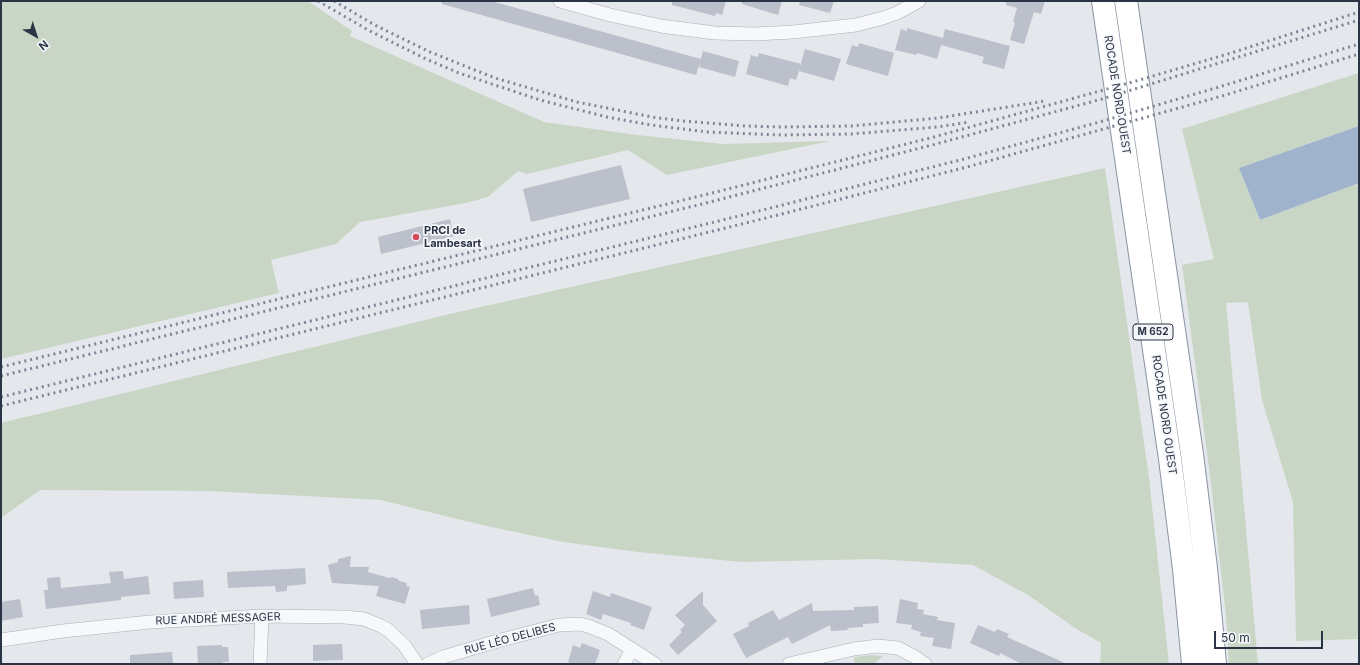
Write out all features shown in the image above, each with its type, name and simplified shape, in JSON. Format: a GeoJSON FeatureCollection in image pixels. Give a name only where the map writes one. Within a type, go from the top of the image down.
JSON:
{"type":"FeatureCollection","features":[{"type":"Feature","properties":{"kind":"highway","name":"ROCADE NORD OUEST"},"geometry":{"type":"LineString","coordinates":[[1103,1],[1150,311],[1170,458],[1184,569],[1193,664]]}},
{"type":"Feature","properties":{"kind":"highway","name":"ROCADE NORD OUEST"},"geometry":{"type":"LineString","coordinates":[[1126,1],[1192,454],[1206,568],[1215,664]]}},
{"type":"Feature","properties":{"kind":"street"},"geometry":{"type":"LineString","coordinates":[[563,1],[610,15],[661,26],[715,33],[755,34],[793,32],[856,25],[897,13],[918,1]]}},
{"type":"Feature","properties":{"kind":"street"},"geometry":{"type":"LineString","coordinates":[[260,664],[262,616]]}},
{"type":"Feature","properties":{"kind":"street","name":"RUE ANDRÉ MESSAGER"},"geometry":{"type":"LineString","coordinates":[[1,640],[133,623],[262,616],[345,617],[364,620],[388,630],[404,645],[417,664]]}},
{"type":"Feature","properties":{"kind":"street","name":"RUE LÉO DELIBES"},"geometry":{"type":"LineString","coordinates":[[428,664],[443,657],[465,650],[559,625],[580,624],[608,634],[655,664]]}},
{"type":"Feature","properties":{"kind":"street"},"geometry":{"type":"LineString","coordinates":[[789,664],[854,649],[878,646],[898,648],[925,664]]}},
{"type":"Feature","properties":{"kind":"street"},"geometry":{"type":"LineString","coordinates":[[624,664],[632,649]]}},
{"type":"Feature","properties":{"kind":"green space"},"geometry":{"type":"Polygon","coordinates":[[[1,1],[308,1],[352,31],[350,36],[544,122],[637,135],[723,144],[830,141],[667,175],[628,150],[527,174],[518,171],[488,197],[466,203],[360,222],[336,244],[271,260],[279,293],[1,359],[1,1]]]}},
{"type":"Feature","properties":{"kind":"green space"},"geometry":{"type":"Polygon","coordinates":[[[1359,73],[1359,126],[1239,168],[1260,220],[1359,183],[1359,639],[1296,641],[1293,502],[1262,400],[1248,302],[1226,303],[1258,664],[1229,664],[1226,616],[1210,475],[1182,265],[1214,259],[1182,129],[1359,73]]]}},
{"type":"Feature","properties":{"kind":"green space"},"geometry":{"type":"Polygon","coordinates":[[[1105,168],[1149,478],[1169,664],[1100,664],[1101,643],[1075,628],[1028,595],[973,565],[874,559],[742,562],[638,552],[563,542],[482,525],[381,500],[209,491],[40,490],[1,518],[1,423],[454,313],[1105,168]]]}},
{"type":"Feature","properties":{"kind":"green space"},"geometry":{"type":"Polygon","coordinates":[[[871,655],[883,656],[874,664],[855,664],[854,657],[871,655]]]}},
{"type":"Feature","properties":{"kind":"water"},"geometry":{"type":"Polygon","coordinates":[[[1359,126],[1359,183],[1260,220],[1239,168],[1359,126]]]}},
{"type":"Feature","properties":{"kind":"building"},"geometry":{"type":"Polygon","coordinates":[[[442,1],[491,1],[701,59],[696,75],[442,4],[442,1]]]}},
{"type":"Feature","properties":{"kind":"building"},"geometry":{"type":"Polygon","coordinates":[[[672,1],[726,1],[722,15],[716,13],[715,16],[672,5],[672,1]]]}},
{"type":"Feature","properties":{"kind":"building"},"geometry":{"type":"Polygon","coordinates":[[[742,1],[782,1],[778,15],[742,4],[742,1]]]}},
{"type":"Feature","properties":{"kind":"building"},"geometry":{"type":"Polygon","coordinates":[[[800,1],[834,1],[830,13],[799,5],[800,1]]]}},
{"type":"Feature","properties":{"kind":"building"},"geometry":{"type":"Polygon","coordinates":[[[1006,1],[1045,1],[1041,14],[1034,12],[1024,44],[1010,40],[1015,23],[1013,22],[1017,8],[1006,5],[1006,1]]]}},
{"type":"Feature","properties":{"kind":"building"},"geometry":{"type":"Polygon","coordinates":[[[907,28],[943,38],[945,29],[1010,46],[1004,69],[982,63],[984,57],[941,45],[937,59],[917,53],[916,55],[895,50],[901,29],[907,31],[907,28]]]}},
{"type":"Feature","properties":{"kind":"building"},"geometry":{"type":"Polygon","coordinates":[[[859,43],[894,53],[888,76],[846,64],[852,45],[858,47],[859,43]]]}},
{"type":"Feature","properties":{"kind":"building"},"geometry":{"type":"Polygon","coordinates":[[[805,49],[841,59],[834,81],[799,71],[796,80],[790,78],[788,86],[746,74],[751,55],[758,57],[759,53],[801,64],[805,49]]]}},
{"type":"Feature","properties":{"kind":"building"},"geometry":{"type":"Polygon","coordinates":[[[703,51],[739,61],[735,77],[699,67],[703,51]]]}},
{"type":"Feature","properties":{"kind":"building"},"geometry":{"type":"Polygon","coordinates":[[[621,165],[630,199],[531,222],[523,189],[621,165]]]}},
{"type":"Feature","properties":{"kind":"building","name":"PRCI de Lambesart"},"geometry":{"type":"Polygon","coordinates":[[[450,219],[454,236],[381,254],[378,237],[450,219]]]}},
{"type":"Feature","properties":{"kind":"building"},"geometry":{"type":"Polygon","coordinates":[[[351,556],[350,567],[369,567],[368,572],[389,578],[392,577],[407,583],[406,586],[410,587],[405,604],[376,596],[379,586],[332,583],[328,565],[338,562],[338,559],[351,556]]]}},
{"type":"Feature","properties":{"kind":"building"},"geometry":{"type":"Polygon","coordinates":[[[305,568],[306,584],[287,586],[287,591],[276,592],[275,586],[228,588],[227,572],[305,568]]]}},
{"type":"Feature","properties":{"kind":"building"},"geometry":{"type":"Polygon","coordinates":[[[123,571],[124,579],[148,576],[150,594],[121,597],[121,600],[46,609],[44,590],[48,590],[47,578],[60,577],[61,588],[111,583],[109,572],[123,571]]]}},
{"type":"Feature","properties":{"kind":"building"},"geometry":{"type":"Polygon","coordinates":[[[203,580],[204,597],[174,599],[173,582],[203,580]]]}},
{"type":"Feature","properties":{"kind":"building"},"geometry":{"type":"Polygon","coordinates":[[[533,588],[535,596],[538,595],[540,605],[491,617],[487,599],[533,588]]]}},
{"type":"Feature","properties":{"kind":"building"},"geometry":{"type":"Polygon","coordinates":[[[593,591],[610,597],[611,593],[652,607],[644,630],[630,625],[631,623],[603,614],[601,620],[586,614],[593,591]]]}},
{"type":"Feature","properties":{"kind":"building"},"geometry":{"type":"Polygon","coordinates":[[[703,591],[703,605],[717,621],[678,655],[669,645],[682,632],[680,630],[685,625],[675,615],[703,591]]]}},
{"type":"Feature","properties":{"kind":"building"},"geometry":{"type":"Polygon","coordinates":[[[20,599],[23,617],[1,621],[1,602],[20,599]]]}},
{"type":"Feature","properties":{"kind":"building"},"geometry":{"type":"Polygon","coordinates":[[[900,599],[918,603],[917,609],[924,610],[923,614],[938,617],[937,620],[955,623],[951,649],[932,646],[934,638],[920,636],[921,632],[911,629],[912,625],[896,623],[900,599]]]}},
{"type":"Feature","properties":{"kind":"building"},"geometry":{"type":"Polygon","coordinates":[[[812,603],[813,611],[854,610],[854,607],[878,606],[879,623],[863,624],[863,627],[847,628],[848,630],[831,631],[830,625],[792,644],[788,637],[746,658],[733,634],[749,626],[748,623],[773,610],[779,620],[812,603]]]}},
{"type":"Feature","properties":{"kind":"building"},"geometry":{"type":"Polygon","coordinates":[[[469,605],[470,624],[422,629],[420,610],[469,605]]]}},
{"type":"Feature","properties":{"kind":"building"},"geometry":{"type":"Polygon","coordinates":[[[978,625],[995,632],[997,629],[1009,634],[1007,637],[1067,664],[1022,664],[1000,653],[999,656],[970,643],[978,625]]]}},
{"type":"Feature","properties":{"kind":"building"},"geometry":{"type":"Polygon","coordinates":[[[582,643],[600,650],[595,664],[574,664],[568,662],[573,645],[580,648],[582,643]]]}},
{"type":"Feature","properties":{"kind":"building"},"geometry":{"type":"Polygon","coordinates":[[[342,644],[343,660],[313,661],[313,645],[342,644]]]}},
{"type":"Feature","properties":{"kind":"building"},"geometry":{"type":"Polygon","coordinates":[[[222,645],[222,647],[228,647],[229,662],[223,662],[223,664],[198,664],[197,646],[222,645]]]}},
{"type":"Feature","properties":{"kind":"building"},"geometry":{"type":"Polygon","coordinates":[[[172,652],[173,664],[130,664],[130,655],[172,652]]]}},
{"type":"Feature","properties":{"kind":"railway"},"geometry":{"type":"LineString","coordinates":[[318,1],[370,31],[426,59],[459,73],[540,100],[607,117],[651,125],[708,132],[782,135],[851,134],[937,127],[970,122]]}},
{"type":"Feature","properties":{"kind":"railway"},"geometry":{"type":"LineString","coordinates":[[334,1],[373,24],[430,52],[495,78],[577,102],[652,117],[746,126],[851,126],[938,118],[1045,101]]}},
{"type":"Feature","properties":{"kind":"railway"},"geometry":{"type":"LineString","coordinates":[[1,367],[704,195],[934,137],[1136,81],[1231,53],[1359,12]]}},
{"type":"Feature","properties":{"kind":"railway"},"geometry":{"type":"LineString","coordinates":[[1,376],[706,203],[936,144],[1102,99],[1359,20]]}},
{"type":"Feature","properties":{"kind":"railway"},"geometry":{"type":"LineString","coordinates":[[1,397],[747,214],[964,159],[1103,121],[1359,44]]}},
{"type":"Feature","properties":{"kind":"railway"},"geometry":{"type":"LineString","coordinates":[[1,406],[750,222],[967,167],[1222,96],[1359,54]]}},
{"type":"Feature","properties":{"kind":"place","name":"PRCI de Lambesart"},"geometry":{"type":"Point","coordinates":[416,237]}}]}
